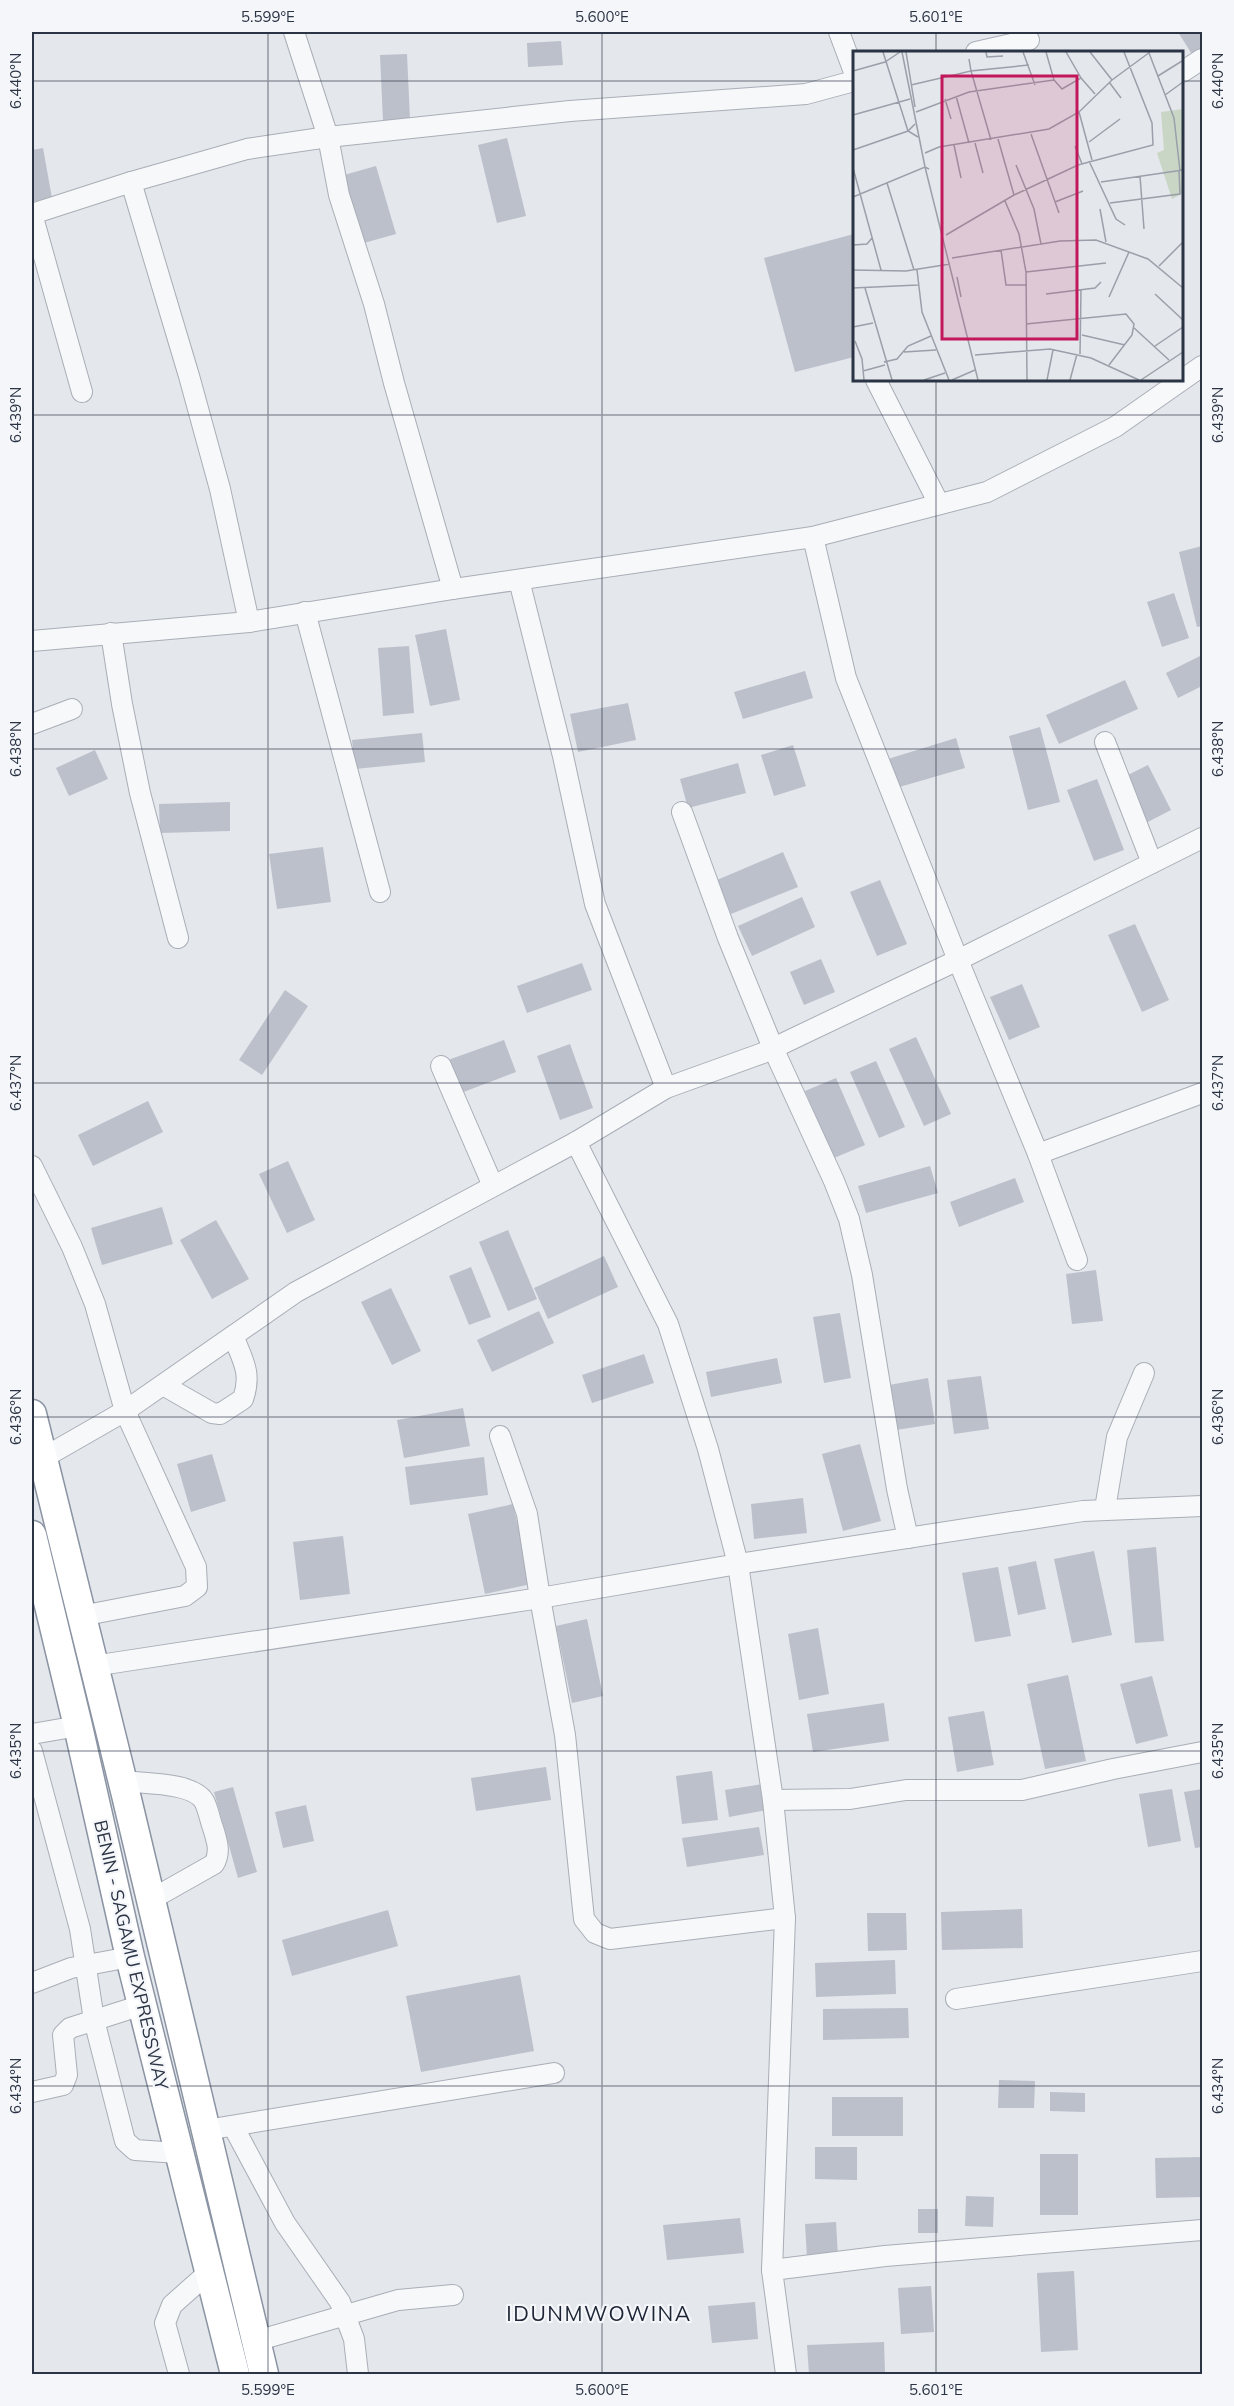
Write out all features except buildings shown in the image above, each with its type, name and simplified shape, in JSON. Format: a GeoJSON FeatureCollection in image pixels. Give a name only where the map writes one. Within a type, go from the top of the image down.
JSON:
{"type":"FeatureCollection","features":[{"type":"Feature","properties":{"kind":"highway"},"geometry":{"type":"LineString","coordinates":[[32,1414],[152,1899],[220,2128],[256,2341],[264,2374]]}},
{"type":"Feature","properties":{"kind":"highway","name":"BENIN - SAGAMU EXPRESSWAY"},"geometry":{"type":"LineString","coordinates":[[32,1535],[130,1957],[235,2374]]}},
{"type":"Feature","properties":{"kind":"street"},"geometry":{"type":"LineString","coordinates":[[294,32],[328,137],[339,195],[374,304],[394,383],[453,589]]}},
{"type":"Feature","properties":{"kind":"street"},"geometry":{"type":"LineString","coordinates":[[839,32],[853,67]]}},
{"type":"Feature","properties":{"kind":"street"},"geometry":{"type":"LineString","coordinates":[[981,51],[1032,41]]}},
{"type":"Feature","properties":{"kind":"street"},"geometry":{"type":"LineString","coordinates":[[1183,71],[1203,59]]}},
{"type":"Feature","properties":{"kind":"street"},"geometry":{"type":"LineString","coordinates":[[82,392],[32,214],[131,182],[247,149],[328,137],[570,111],[806,94],[853,82]]}},
{"type":"Feature","properties":{"kind":"street"},"geometry":{"type":"LineString","coordinates":[[131,182],[220,489],[249,622]]}},
{"type":"Feature","properties":{"kind":"street"},"geometry":{"type":"LineString","coordinates":[[1183,380],[1203,366]]}},
{"type":"Feature","properties":{"kind":"street"},"geometry":{"type":"LineString","coordinates":[[877,381],[939,504]]}},
{"type":"Feature","properties":{"kind":"street"},"geometry":{"type":"LineString","coordinates":[[32,641],[249,622],[453,589],[813,537],[987,492],[1115,427],[1181,381]]}},
{"type":"Feature","properties":{"kind":"street"},"geometry":{"type":"LineString","coordinates":[[813,537],[846,678],[1038,1154],[1077,1260]]}},
{"type":"Feature","properties":{"kind":"street"},"geometry":{"type":"LineString","coordinates":[[519,580],[563,756],[595,904],[666,1088]]}},
{"type":"Feature","properties":{"kind":"street"},"geometry":{"type":"LineString","coordinates":[[305,612],[381,892]]}},
{"type":"Feature","properties":{"kind":"street"},"geometry":{"type":"LineString","coordinates":[[111,633],[140,793],[178,938]]}},
{"type":"Feature","properties":{"kind":"street"},"geometry":{"type":"LineString","coordinates":[[32,724],[72,709]]}},
{"type":"Feature","properties":{"kind":"street"},"geometry":{"type":"LineString","coordinates":[[1105,742],[1152,863]]}},
{"type":"Feature","properties":{"kind":"street"},"geometry":{"type":"LineString","coordinates":[[682,812],[728,938],[773,1048],[849,1219],[862,1275],[897,1489],[908,1538]]}},
{"type":"Feature","properties":{"kind":"street"},"geometry":{"type":"LineString","coordinates":[[43,1458],[125,1411],[296,1292],[576,1142],[666,1088],[773,1048],[958,960],[1203,838]]}},
{"type":"Feature","properties":{"kind":"street"},"geometry":{"type":"LineString","coordinates":[[441,1066],[494,1186]]}},
{"type":"Feature","properties":{"kind":"street"},"geometry":{"type":"LineString","coordinates":[[1038,1154],[1203,1093]]}},
{"type":"Feature","properties":{"kind":"street"},"geometry":{"type":"LineString","coordinates":[[576,1142],[668,1324],[708,1449],[738,1564],[773,1800],[785,1918],[772,2270],[786,2374]]}},
{"type":"Feature","properties":{"kind":"street"},"geometry":{"type":"LineString","coordinates":[[32,1166],[72,1247],[95,1304],[125,1411],[196,1567],[197,1587],[185,1596],[81,1616]]}},
{"type":"Feature","properties":{"kind":"street"},"geometry":{"type":"LineString","coordinates":[[163,1385],[212,1413],[220,1413],[243,1399],[247,1369],[233,1336]]}},
{"type":"Feature","properties":{"kind":"street"},"geometry":{"type":"LineString","coordinates":[[1105,1509],[1117,1437],[1144,1373]]}},
{"type":"Feature","properties":{"kind":"street"},"geometry":{"type":"LineString","coordinates":[[501,1436],[527,1514],[565,1735],[584,1919],[596,1933],[610,1939],[785,1918]]}},
{"type":"Feature","properties":{"kind":"street"},"geometry":{"type":"LineString","coordinates":[[93,1666],[540,1598],[738,1564],[1105,1509],[1203,1506]]}},
{"type":"Feature","properties":{"kind":"street"},"geometry":{"type":"LineString","coordinates":[[32,1734],[78,1726]]}},
{"type":"Feature","properties":{"kind":"street"},"geometry":{"type":"LineString","coordinates":[[32,1751],[80,1929],[94,2020],[125,2141],[135,2150],[178,2153]]}},
{"type":"Feature","properties":{"kind":"street"},"geometry":{"type":"LineString","coordinates":[[773,1800],[850,1799],[906,1790],[1022,1790],[1113,1769],[1203,1752]]}},
{"type":"Feature","properties":{"kind":"street"},"geometry":{"type":"LineString","coordinates":[[123,1781],[182,1787],[194,1792],[204,1801],[218,1846],[218,1858],[214,1864],[152,1899]]}},
{"type":"Feature","properties":{"kind":"street"},"geometry":{"type":"LineString","coordinates":[[32,1983],[71,1968],[130,1957]]}},
{"type":"Feature","properties":{"kind":"street"},"geometry":{"type":"LineString","coordinates":[[956,1999],[1203,1961]]}},
{"type":"Feature","properties":{"kind":"street"},"geometry":{"type":"LineString","coordinates":[[32,2092],[63,2085],[67,2076],[63,2035],[70,2028],[142,2005]]}},
{"type":"Feature","properties":{"kind":"street"},"geometry":{"type":"LineString","coordinates":[[358,2374],[354,2339],[340,2302],[220,2128],[554,2073]]}},
{"type":"Feature","properties":{"kind":"street"},"geometry":{"type":"LineString","coordinates":[[772,2270],[908,2254],[1203,2230]]}},
{"type":"Feature","properties":{"kind":"street"},"geometry":{"type":"LineString","coordinates":[[178,2374],[165,2324],[172,2305],[208,2273]]}},
{"type":"Feature","properties":{"kind":"street"},"geometry":{"type":"LineString","coordinates":[[256,2341],[398,2300],[453,2295]]}},
{"type":"Feature","properties":{"kind":"district","name":"IDUNMWOWINA"},"geometry":{"type":"Point","coordinates":[599,2314]}}]}
